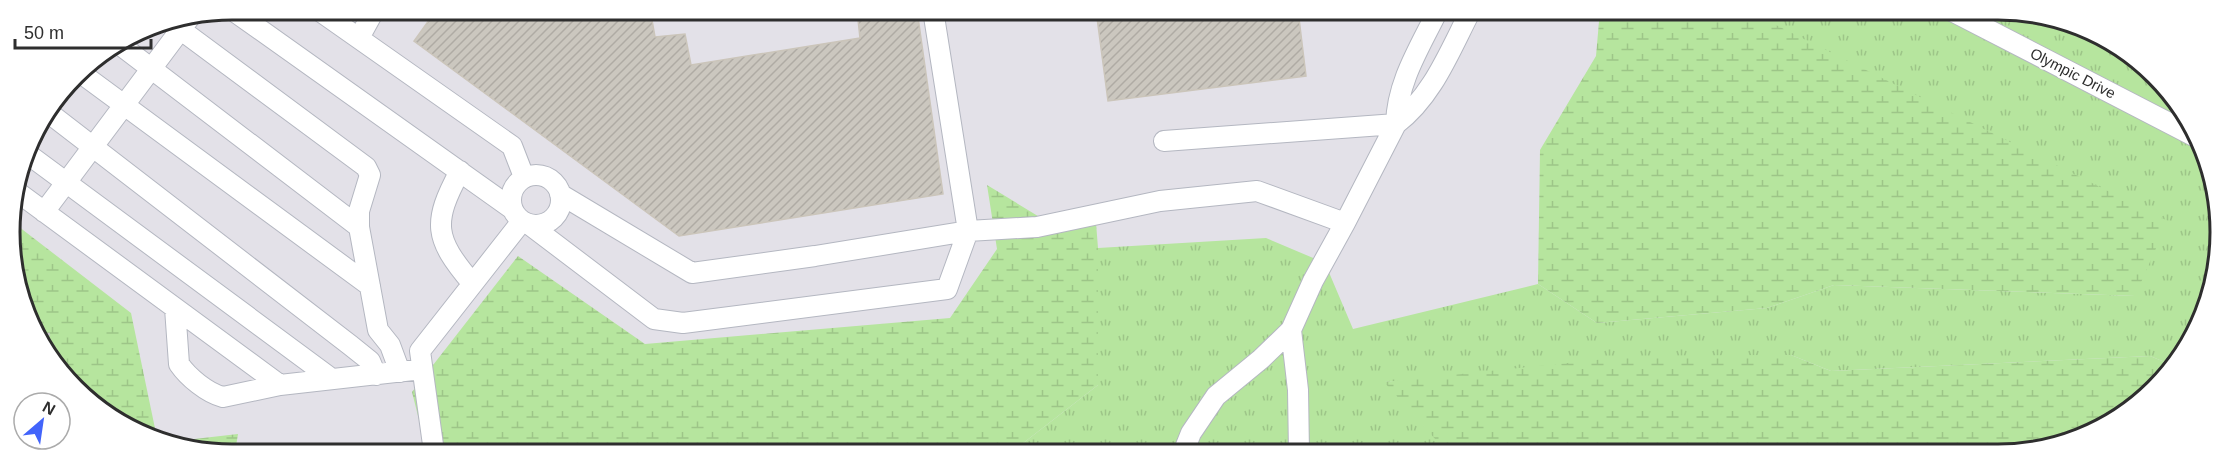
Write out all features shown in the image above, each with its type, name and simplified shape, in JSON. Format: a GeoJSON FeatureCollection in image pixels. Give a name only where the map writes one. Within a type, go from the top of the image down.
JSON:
{"type":"FeatureCollection","features":[{"type":"Feature","properties":{"kind":"street"},"geometry":{"type":"LineString","coordinates":[[247,20],[460,171],[654,319],[683,323],[947,289],[968,231],[935,20]]}},
{"type":"Feature","properties":{"kind":"street"},"geometry":{"type":"LineString","coordinates":[[333,20],[512,146],[524,177]]}},
{"type":"Feature","properties":{"kind":"street"},"geometry":{"type":"LineString","coordinates":[[359,38],[369,20]]}},
{"type":"Feature","properties":{"kind":"street"},"geometry":{"type":"LineString","coordinates":[[1396,124],[1396,106],[1404,80],[1433,20]]}},
{"type":"Feature","properties":{"kind":"street"},"geometry":{"type":"LineString","coordinates":[[1186,444],[1191,432],[1216,396],[1261,359],[1291,330],[1313,281],[1346,223],[1396,124],[1413,109],[1435,79],[1466,20]]}},
{"type":"Feature","properties":{"kind":"street","name":"Olympic Drive"},"geometry":{"type":"LineString","coordinates":[[1970,20],[2184,131]]}},
{"type":"Feature","properties":{"kind":"street"},"geometry":{"type":"LineString","coordinates":[[183,26],[366,167],[370,175],[359,211],[359,227],[378,330],[390,345],[400,372]]}},
{"type":"Feature","properties":{"kind":"street"},"geometry":{"type":"LineString","coordinates":[[45,212],[151,69],[178,27]]}},
{"type":"Feature","properties":{"kind":"street"},"geometry":{"type":"LineString","coordinates":[[125,48],[359,227]]}},
{"type":"Feature","properties":{"kind":"street"},"geometry":{"type":"LineString","coordinates":[[87,77],[370,286]]}},
{"type":"Feature","properties":{"kind":"street"},"geometry":{"type":"LineString","coordinates":[[54,116],[370,361],[376,375]]}},
{"type":"Feature","properties":{"kind":"street"},"geometry":{"type":"LineString","coordinates":[[1164,141],[1396,124]]}},
{"type":"Feature","properties":{"kind":"street"},"geometry":{"type":"LineString","coordinates":[[33,158],[332,379]]}},
{"type":"Feature","properties":{"kind":"street"},"geometry":{"type":"LineString","coordinates":[[460,171],[446,196],[440,217],[445,245],[472,283]]}},
{"type":"Feature","properties":{"kind":"street"},"geometry":{"type":"LineString","coordinates":[[539,175],[547,177],[560,194],[561,204],[554,218],[539,225],[521,218],[512,190],[524,177],[539,175]]}},
{"type":"Feature","properties":{"kind":"street"},"geometry":{"type":"LineString","coordinates":[[560,194],[692,273],[968,231],[1037,227],[1160,201],[1257,191],[1346,223]]}},
{"type":"Feature","properties":{"kind":"street"},"geometry":{"type":"LineString","coordinates":[[23,196],[280,385]]}},
{"type":"Feature","properties":{"kind":"street"},"geometry":{"type":"LineString","coordinates":[[433,444],[420,351],[521,218]]}},
{"type":"Feature","properties":{"kind":"street"},"geometry":{"type":"LineString","coordinates":[[175,308],[179,364],[184,371],[214,395],[223,397],[280,385],[422,369]]}},
{"type":"Feature","properties":{"kind":"street"},"geometry":{"type":"LineString","coordinates":[[1291,330],[1298,390],[1299,444]]}},
{"type":"Feature","properties":{"kind":"shaded area"},"geometry":{"type":"Polygon","coordinates":[[[218,20],[2025,21],[2066,31],[2104,48],[2127,63],[2166,102],[2188,138],[2202,177],[2208,204],[2210,232],[2208,259],[2198,300],[2188,325],[2166,361],[2137,391],[2127,400],[2091,422],[2066,432],[2025,442],[1998,444],[232,444],[204,442],[163,432],[125,415],[102,400],[63,361],[41,325],[31,300],[21,259],[20,218],[27,177],[41,138],[63,102],[92,72],[125,48],[150,36],[177,27],[218,20]]]}},
{"type":"Feature","properties":{"kind":"green space"},"geometry":{"type":"Polygon","coordinates":[[[1599,20],[1766,20],[2168,221],[2135,296],[1834,285],[1767,308],[1597,323],[1538,284],[1540,150],[1596,56],[1599,20]]]}},
{"type":"Feature","properties":{"kind":"green space"},"geometry":{"type":"Polygon","coordinates":[[[1764,20],[2025,21],[2079,36],[2127,63],[2166,102],[2188,138],[2198,163],[2208,204],[2210,232],[2208,259],[2202,286],[2188,325],[2166,361],[2150,356],[1831,371],[1791,355],[1385,382],[1437,440],[1437,444],[1022,444],[1098,385],[1098,248],[1266,238],[1325,263],[1353,329],[1538,284],[1597,323],[1767,308],[1834,285],[2135,296],[1764,20]]]}},
{"type":"Feature","properties":{"kind":"green space"},"geometry":{"type":"Polygon","coordinates":[[[987,185],[1056,227],[1095,210],[1098,248],[1098,385],[1022,444],[425,444],[412,392],[518,256],[645,344],[950,318],[997,249],[987,185]]]}},
{"type":"Feature","properties":{"kind":"green space"},"geometry":{"type":"Polygon","coordinates":[[[20,228],[131,313],[155,429],[125,415],[102,400],[63,361],[41,325],[31,300],[21,259],[20,228]]]}},
{"type":"Feature","properties":{"kind":"green space"},"geometry":{"type":"Polygon","coordinates":[[[1791,355],[1831,371],[2150,356],[2165,362],[2127,400],[2091,422],[2052,436],[2025,442],[1998,444],[1436,444],[1436,440],[1384,382],[1635,356],[1791,355]]]}},
{"type":"Feature","properties":{"kind":"green space"},"geometry":{"type":"Polygon","coordinates":[[[238,434],[236,444],[191,439],[238,434]]]}},
{"type":"Feature","properties":{"kind":"building"},"geometry":{"type":"Polygon","coordinates":[[[429,20],[652,20],[655,37],[685,34],[691,65],[860,38],[858,20],[918,20],[943,194],[679,236],[414,41],[429,20]]]}},
{"type":"Feature","properties":{"kind":"building"},"geometry":{"type":"Polygon","coordinates":[[[1097,20],[1299,20],[1306,76],[1108,101],[1097,20]]]}}]}
